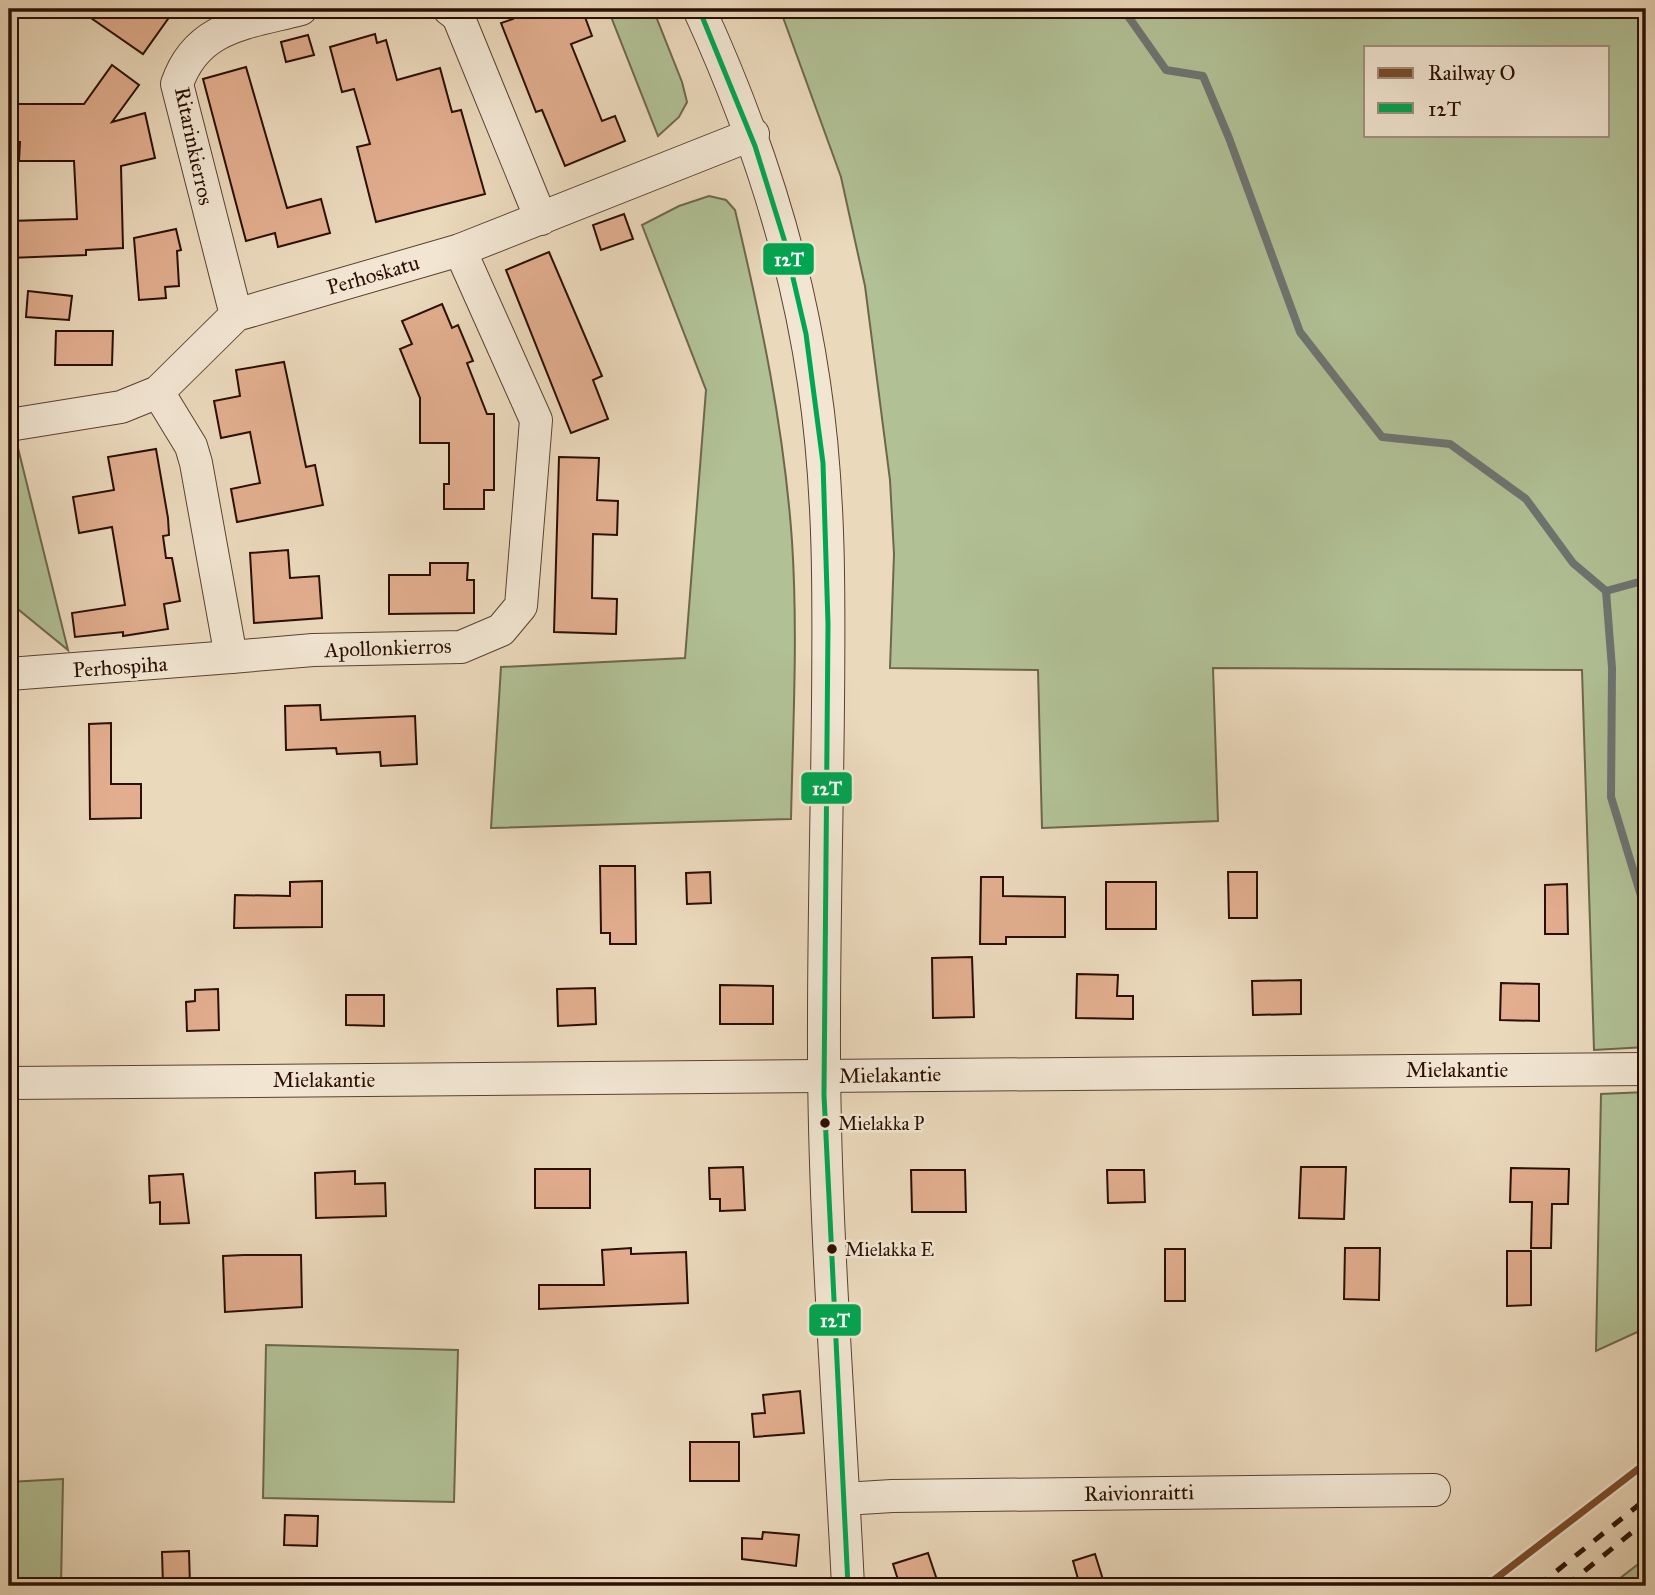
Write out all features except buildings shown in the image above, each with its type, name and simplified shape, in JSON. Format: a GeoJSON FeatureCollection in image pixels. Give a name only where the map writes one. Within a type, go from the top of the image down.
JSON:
{"type":"FeatureCollection","features":[{"type":"Feature","properties":{"kind":"street","name":"Ritarinkierros"},"geometry":{"type":"LineString","coordinates":[[236,315],[177,84],[187,62],[217,32],[301,9]]}},
{"type":"Feature","properties":{"kind":"street"},"geometry":{"type":"LineString","coordinates":[[449,9],[458,16],[541,219]]}},
{"type":"Feature","properties":{"kind":"street"},"geometry":{"type":"LineString","coordinates":[[699,9],[753,134],[786,248],[814,382],[825,484],[829,608],[825,1076],[830,1270],[848,1586]]}},
{"type":"Feature","properties":{"kind":"street","name":"Perhoskatu"},"geometry":{"type":"LineString","coordinates":[[9,425],[121,407],[158,392],[236,315],[460,250],[753,134]]}},
{"type":"Feature","properties":{"kind":"street","name":"Apollonkierros"},"geometry":{"type":"LineString","coordinates":[[231,657],[313,650],[461,647],[501,630],[521,606],[536,420],[460,250]]}},
{"type":"Feature","properties":{"kind":"street"},"geometry":{"type":"LineString","coordinates":[[158,392],[191,446],[196,463],[231,657]]}},
{"type":"Feature","properties":{"kind":"street","name":"Perhospiha"},"geometry":{"type":"LineString","coordinates":[[9,674],[231,657]]}},
{"type":"Feature","properties":{"kind":"street","name":"Mielakantie"},"geometry":{"type":"LineString","coordinates":[[9,1083],[1646,1069]]}},
{"type":"Feature","properties":{"kind":"street","name":"Raivionraitti"},"geometry":{"type":"LineString","coordinates":[[844,1499],[892,1496],[1434,1490]]}},
{"type":"Feature","properties":{"kind":"green space"},"geometry":{"type":"Polygon","coordinates":[[[608,9],[653,9],[682,82],[687,102],[679,117],[658,136],[608,9]]]}},
{"type":"Feature","properties":{"kind":"green space"},"geometry":{"type":"Polygon","coordinates":[[[780,9],[1646,9],[1646,1047],[1594,1050],[1582,670],[1213,668],[1218,821],[1042,828],[1038,670],[890,668],[894,554],[890,480],[865,286],[841,177],[780,9]]]}},
{"type":"Feature","properties":{"kind":"green space"},"geometry":{"type":"Polygon","coordinates":[[[709,196],[726,200],[735,210],[762,333],[783,457],[792,541],[795,610],[791,819],[491,828],[501,667],[685,658],[706,390],[642,225],[679,206],[709,196]]]}},
{"type":"Feature","properties":{"kind":"green space"},"geometry":{"type":"Polygon","coordinates":[[[17,444],[68,650],[14,606],[9,612],[9,445],[17,444]]]}},
{"type":"Feature","properties":{"kind":"green space"},"geometry":{"type":"Polygon","coordinates":[[[1646,1092],[1646,1328],[1596,1351],[1601,1094],[1646,1092]]]}},
{"type":"Feature","properties":{"kind":"green space"},"geometry":{"type":"Polygon","coordinates":[[[266,1345],[458,1350],[454,1502],[263,1498],[266,1345]]]}},
{"type":"Feature","properties":{"kind":"green space"},"geometry":{"type":"Polygon","coordinates":[[[63,1479],[61,1586],[9,1586],[9,1482],[63,1479]]]}},
{"type":"Feature","properties":{"kind":"green space"},"geometry":{"type":"Polygon","coordinates":[[[1646,1558],[1646,1586],[1610,1586],[1646,1558]]]}},
{"type":"Feature","properties":{"kind":"waterway"},"geometry":{"type":"LineString","coordinates":[[1123,9],[1166,70],[1203,76],[1229,138],[1300,332],[1382,437],[1450,444],[1526,499],[1573,563],[1606,591],[1612,668],[1611,797],[1646,912]]}},
{"type":"Feature","properties":{"kind":"waterway"},"geometry":{"type":"LineString","coordinates":[[1606,591],[1646,580]]}},
{"type":"Feature","properties":{"kind":"railway"},"geometry":{"type":"LineString","coordinates":[[1538,1586],[1646,1499]]}},
{"type":"Feature","properties":{"kind":"railway"},"geometry":{"type":"LineString","coordinates":[[1566,1586],[1646,1521]]}},
{"type":"Feature","properties":{"kind":"rail line","name":"O"},"geometry":{"type":"LineString","coordinates":[[1486,1586],[1646,1463]]}},
{"type":"Feature","properties":{"kind":"transit line","name":"12T"},"geometry":{"type":"LineString","coordinates":[[699,9],[755,146],[784,239],[806,334],[823,463],[828,624],[824,1095],[848,1586]]}},
{"type":"Feature","properties":{"kind":"place","name":"Mielakka P"},"geometry":{"type":"Point","coordinates":[825,1123]}},
{"type":"Feature","properties":{"kind":"place","name":"Mielakka E"},"geometry":{"type":"Point","coordinates":[832,1249]}}]}
